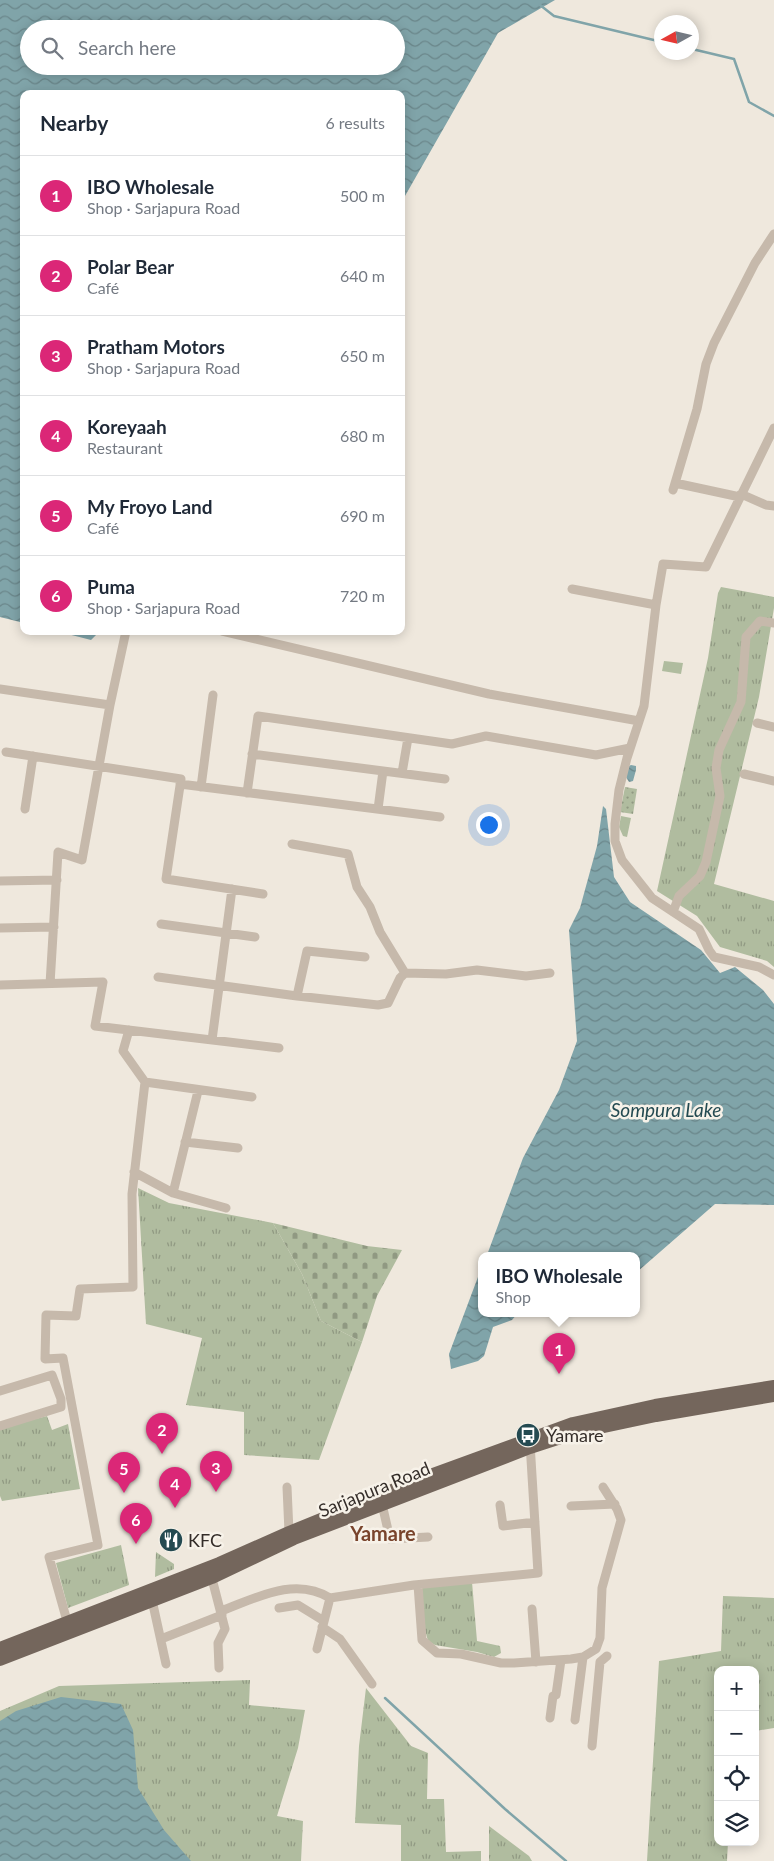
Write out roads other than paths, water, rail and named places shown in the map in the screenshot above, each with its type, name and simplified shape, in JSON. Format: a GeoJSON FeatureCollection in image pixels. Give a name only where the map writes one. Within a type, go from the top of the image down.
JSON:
{"type":"FeatureCollection","features":[{"type":"Feature","properties":{"kind":"main road","name":"Sarjapura Road"},"geometry":{"type":"LineString","coordinates":[[748,1395],[774,1386]]}},
{"type":"Feature","properties":{"kind":"main road","name":"Sarjapura Road"},"geometry":{"type":"LineString","coordinates":[[0,1660],[152,1600],[211,1573],[530,1443],[574,1423],[655,1405],[748,1395],[774,1396]]}},
{"type":"Feature","properties":{"kind":"main road","name":"Sarjapura Road"},"geometry":{"type":"LineString","coordinates":[[0,1648],[67,1621],[211,1573],[289,1532],[414,1481],[530,1443]]}},
{"type":"Feature","properties":{"kind":"street"},"geometry":{"type":"LineString","coordinates":[[774,234],[755,263],[714,343],[706,364],[698,409],[674,486],[741,495],[766,505],[774,506]]}},
{"type":"Feature","properties":{"kind":"street"},"geometry":{"type":"LineString","coordinates":[[774,428],[706,567],[663,564],[656,605],[644,706],[619,790],[615,824],[615,841],[622,860],[652,898],[699,929],[714,956],[759,967],[774,975]]}},
{"type":"Feature","properties":{"kind":"street"},"geometry":{"type":"LineString","coordinates":[[572,589],[656,605]]}},
{"type":"Feature","properties":{"kind":"street"},"geometry":{"type":"LineString","coordinates":[[673,912],[680,896],[700,876],[706,862],[720,796],[716,768],[720,750],[741,702],[746,636],[760,622],[774,624]]}},
{"type":"Feature","properties":{"kind":"street"},"geometry":{"type":"LineString","coordinates":[[50,984],[58,852],[82,860],[110,705],[125,635]]}},
{"type":"Feature","properties":{"kind":"street"},"geometry":{"type":"LineString","coordinates":[[239,635],[489,694],[639,721]]}},
{"type":"Feature","properties":{"kind":"street"},"geometry":{"type":"LineString","coordinates":[[0,690],[110,705]]}},
{"type":"Feature","properties":{"kind":"street"},"geometry":{"type":"LineString","coordinates":[[201,787],[213,695]]}},
{"type":"Feature","properties":{"kind":"street"},"geometry":{"type":"LineString","coordinates":[[247,793],[258,716],[452,744],[486,736],[596,755],[630,748]]}},
{"type":"Feature","properties":{"kind":"street"},"geometry":{"type":"LineString","coordinates":[[757,723],[774,727]]}},
{"type":"Feature","properties":{"kind":"street"},"geometry":{"type":"LineString","coordinates":[[402,774],[408,738]]}},
{"type":"Feature","properties":{"kind":"street"},"geometry":{"type":"LineString","coordinates":[[6,752],[181,779],[166,879],[262,894]]}},
{"type":"Feature","properties":{"kind":"street"},"geometry":{"type":"LineString","coordinates":[[252,754],[445,779]]}},
{"type":"Feature","properties":{"kind":"street"},"geometry":{"type":"LineString","coordinates":[[25,809],[33,756]]}},
{"type":"Feature","properties":{"kind":"street"},"geometry":{"type":"LineString","coordinates":[[378,809],[383,771]]}},
{"type":"Feature","properties":{"kind":"street"},"geometry":{"type":"LineString","coordinates":[[744,774],[774,781]]}},
{"type":"Feature","properties":{"kind":"street"},"geometry":{"type":"LineString","coordinates":[[180,784],[440,817]]}},
{"type":"Feature","properties":{"kind":"street"},"geometry":{"type":"LineString","coordinates":[[292,844],[348,854],[357,886],[370,907],[380,932],[405,973]]}},
{"type":"Feature","properties":{"kind":"street"},"geometry":{"type":"LineString","coordinates":[[0,881],[57,880]]}},
{"type":"Feature","properties":{"kind":"street"},"geometry":{"type":"LineString","coordinates":[[212,1040],[232,889]]}},
{"type":"Feature","properties":{"kind":"street"},"geometry":{"type":"LineString","coordinates":[[160,924],[255,937]]}},
{"type":"Feature","properties":{"kind":"street"},"geometry":{"type":"LineString","coordinates":[[0,928],[54,927]]}},
{"type":"Feature","properties":{"kind":"street"},"geometry":{"type":"LineString","coordinates":[[296,996],[306,951],[365,957]]}},
{"type":"Feature","properties":{"kind":"street"},"geometry":{"type":"LineString","coordinates":[[158,977],[378,1005],[388,1003],[400,978],[405,973],[446,974],[477,970],[526,976],[550,973]]}},
{"type":"Feature","properties":{"kind":"street"},"geometry":{"type":"LineString","coordinates":[[0,985],[103,982],[95,1026],[279,1048]]}},
{"type":"Feature","properties":{"kind":"street"},"geometry":{"type":"LineString","coordinates":[[67,1621],[49,1557],[98,1545],[63,1358],[45,1359],[46,1315],[76,1316],[80,1289],[133,1287],[132,1194],[145,1082],[123,1051],[129,1030]]}},
{"type":"Feature","properties":{"kind":"street"},"geometry":{"type":"LineString","coordinates":[[145,1082],[198,1091],[252,1097]]}},
{"type":"Feature","properties":{"kind":"street"},"geometry":{"type":"LineString","coordinates":[[173,1193],[198,1091]]}},
{"type":"Feature","properties":{"kind":"street"},"geometry":{"type":"LineString","coordinates":[[186,1142],[238,1148]]}},
{"type":"Feature","properties":{"kind":"street"},"geometry":{"type":"LineString","coordinates":[[134,1172],[173,1193],[226,1208]]}},
{"type":"Feature","properties":{"kind":"street"},"geometry":{"type":"LineString","coordinates":[[0,1391],[52,1375],[61,1407],[0,1426]]}},
{"type":"Feature","properties":{"kind":"street"},"geometry":{"type":"LineString","coordinates":[[57,1390],[68,1387]]}},
{"type":"Feature","properties":{"kind":"street"},"geometry":{"type":"LineString","coordinates":[[160,1639],[269,1593],[295,1588],[318,1590],[330,1598],[418,1585],[538,1573],[530,1443]]}},
{"type":"Feature","properties":{"kind":"street"},"geometry":{"type":"LineString","coordinates":[[287,1487],[289,1532]]}},
{"type":"Feature","properties":{"kind":"street"},"geometry":{"type":"LineString","coordinates":[[418,1585],[422,1640],[438,1653],[461,1654],[501,1663],[536,1662],[583,1657],[596,1649],[600,1638],[602,1588],[621,1520],[615,1504],[603,1487]]}},
{"type":"Feature","properties":{"kind":"street"},"geometry":{"type":"LineString","coordinates":[[382,1504],[390,1539],[428,1537]]}},
{"type":"Feature","properties":{"kind":"street"},"geometry":{"type":"LineString","coordinates":[[571,1506],[615,1504]]}},
{"type":"Feature","properties":{"kind":"street"},"geometry":{"type":"LineString","coordinates":[[500,1505],[503,1526],[535,1522]]}},
{"type":"Feature","properties":{"kind":"street"},"geometry":{"type":"LineString","coordinates":[[211,1573],[225,1629],[218,1643],[219,1668]]}},
{"type":"Feature","properties":{"kind":"street"},"geometry":{"type":"LineString","coordinates":[[317,1649],[330,1598]]}},
{"type":"Feature","properties":{"kind":"street"},"geometry":{"type":"LineString","coordinates":[[152,1600],[166,1664]]}},
{"type":"Feature","properties":{"kind":"street"},"geometry":{"type":"LineString","coordinates":[[279,1608],[298,1604],[314,1613],[323,1624],[340,1638],[372,1684]]}},
{"type":"Feature","properties":{"kind":"street"},"geometry":{"type":"LineString","coordinates":[[532,1609],[536,1662]]}},
{"type":"Feature","properties":{"kind":"street"},"geometry":{"type":"LineString","coordinates":[[592,1746],[600,1662],[607,1656]]}},
{"type":"Feature","properties":{"kind":"street"},"geometry":{"type":"LineString","coordinates":[[574,1720],[583,1657]]}},
{"type":"Feature","properties":{"kind":"street"},"geometry":{"type":"LineString","coordinates":[[550,1718],[554,1696],[556,1695],[561,1660]]}},
{"type":"Feature","properties":{"kind":"water"},"geometry":{"type":"Polygon","coordinates":[[[0,0],[555,0],[498,33],[405,196],[405,90],[20,90],[20,622],[0,617],[0,0]]]}},
{"type":"Feature","properties":{"kind":"water"},"geometry":{"type":"Polygon","coordinates":[[[72,635],[96,635],[91,640],[72,635]]]}},
{"type":"Feature","properties":{"kind":"water"},"geometry":{"type":"Polygon","coordinates":[[[631,765],[636,766],[636,770],[633,781],[629,782],[626,777],[631,765]]]}},
{"type":"Feature","properties":{"kind":"water","name":"Sompura Lake"},"geometry":{"type":"Polygon","coordinates":[[[603,806],[606,809],[614,877],[630,902],[701,950],[720,973],[735,967],[763,990],[774,1004],[774,1205],[715,1204],[640,1269],[640,1252],[488,1252],[523,1158],[559,1090],[577,1041],[569,930],[580,908],[597,846],[603,806]]]}},
{"type":"Feature","properties":{"kind":"water"},"geometry":{"type":"Polygon","coordinates":[[[478,1277],[478,1317],[515,1317],[512,1320],[493,1327],[484,1356],[478,1361],[451,1369],[449,1354],[478,1277]]]}},
{"type":"Feature","properties":{"kind":"water"},"geometry":{"type":"Polygon","coordinates":[[[61,1697],[121,1704],[133,1730],[138,1788],[164,1830],[191,1861],[0,1861],[0,1721],[16,1711],[61,1697]]]}},
{"type":"Feature","properties":{"kind":"waterway"},"geometry":{"type":"LineString","coordinates":[[540,5],[554,16],[654,40]]}},
{"type":"Feature","properties":{"kind":"waterway"},"geometry":{"type":"LineString","coordinates":[[699,51],[734,59],[749,102],[774,116]]}},
{"type":"Feature","properties":{"kind":"waterway"},"geometry":{"type":"LineString","coordinates":[[385,1698],[505,1809],[566,1861]]}},
{"type":"Feature","properties":{"kind":"place","name":"IBO Wholesale"},"geometry":{"type":"Point","coordinates":[559,1374]}},
{"type":"Feature","properties":{"kind":"place","name":"Yamare"},"geometry":{"type":"Point","coordinates":[528,1435]}},
{"type":"Feature","properties":{"kind":"place","name":"Polar Bear"},"geometry":{"type":"Point","coordinates":[162,1454]}},
{"type":"Feature","properties":{"kind":"place","name":"Pratham Motors"},"geometry":{"type":"Point","coordinates":[216,1492]}},
{"type":"Feature","properties":{"kind":"place","name":"My Froyo Land"},"geometry":{"type":"Point","coordinates":[124,1493]}},
{"type":"Feature","properties":{"kind":"place","name":"Koreyaah"},"geometry":{"type":"Point","coordinates":[175,1508]}},
{"type":"Feature","properties":{"kind":"place","name":"KFC"},"geometry":{"type":"Point","coordinates":[171,1540]}},
{"type":"Feature","properties":{"kind":"place","name":"Puma"},"geometry":{"type":"Point","coordinates":[136,1544]}},
{"type":"Feature","properties":{"kind":"district","name":"Yamare"},"geometry":{"type":"Point","coordinates":[383,1533]}}]}
